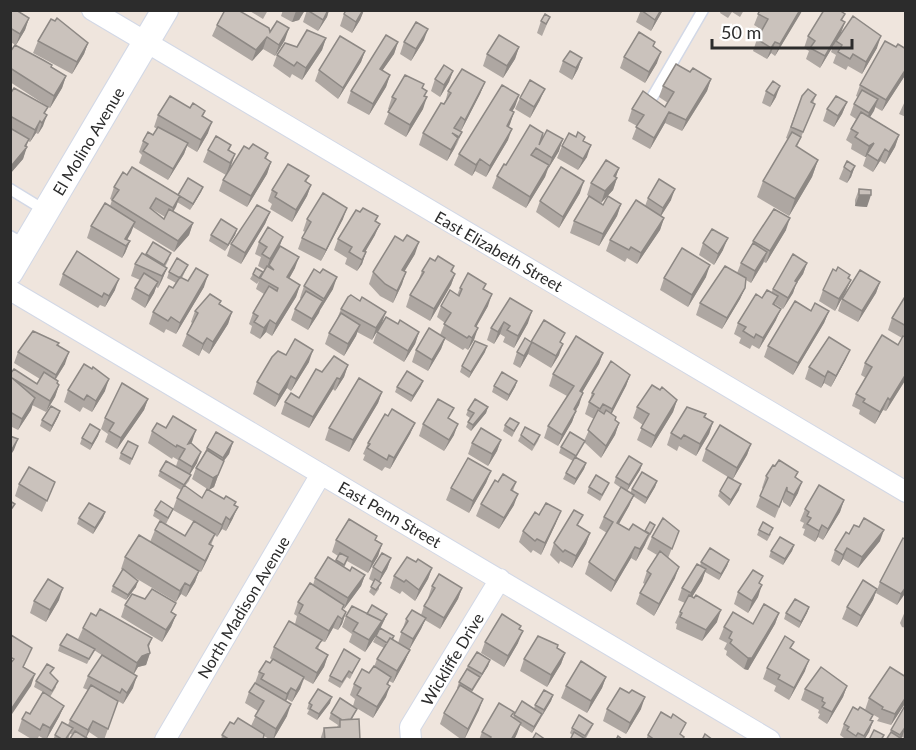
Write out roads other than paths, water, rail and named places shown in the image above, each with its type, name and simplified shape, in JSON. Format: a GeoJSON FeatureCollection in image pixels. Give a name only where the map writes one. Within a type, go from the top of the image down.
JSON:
{"type":"FeatureCollection","features":[{"type":"Feature","properties":{"kind":"street","name":"East Elizabeth Street"},"geometry":{"type":"LineString","coordinates":[[92,10],[145,44],[906,492]]}},
{"type":"Feature","properties":{"kind":"street","name":"El Molino Avenue"},"geometry":{"type":"LineString","coordinates":[[10,272],[18,241],[46,211],[165,10]]}},
{"type":"Feature","properties":{"kind":"street","name":"East Penn Street"},"geometry":{"type":"LineString","coordinates":[[10,290],[770,740]]}},
{"type":"Feature","properties":{"kind":"street","name":"North Madison Avenue"},"geometry":{"type":"LineString","coordinates":[[165,740],[321,474]]}},
{"type":"Feature","properties":{"kind":"street","name":"Wickliffe Drive"},"geometry":{"type":"LineString","coordinates":[[411,740],[410,727],[500,579]]}},
{"type":"Feature","properties":{"kind":"lane"},"geometry":{"type":"LineString","coordinates":[[653,96],[703,10]]}},
{"type":"Feature","properties":{"kind":"lane"},"geometry":{"type":"LineString","coordinates":[[10,189],[46,211]]}}]}
